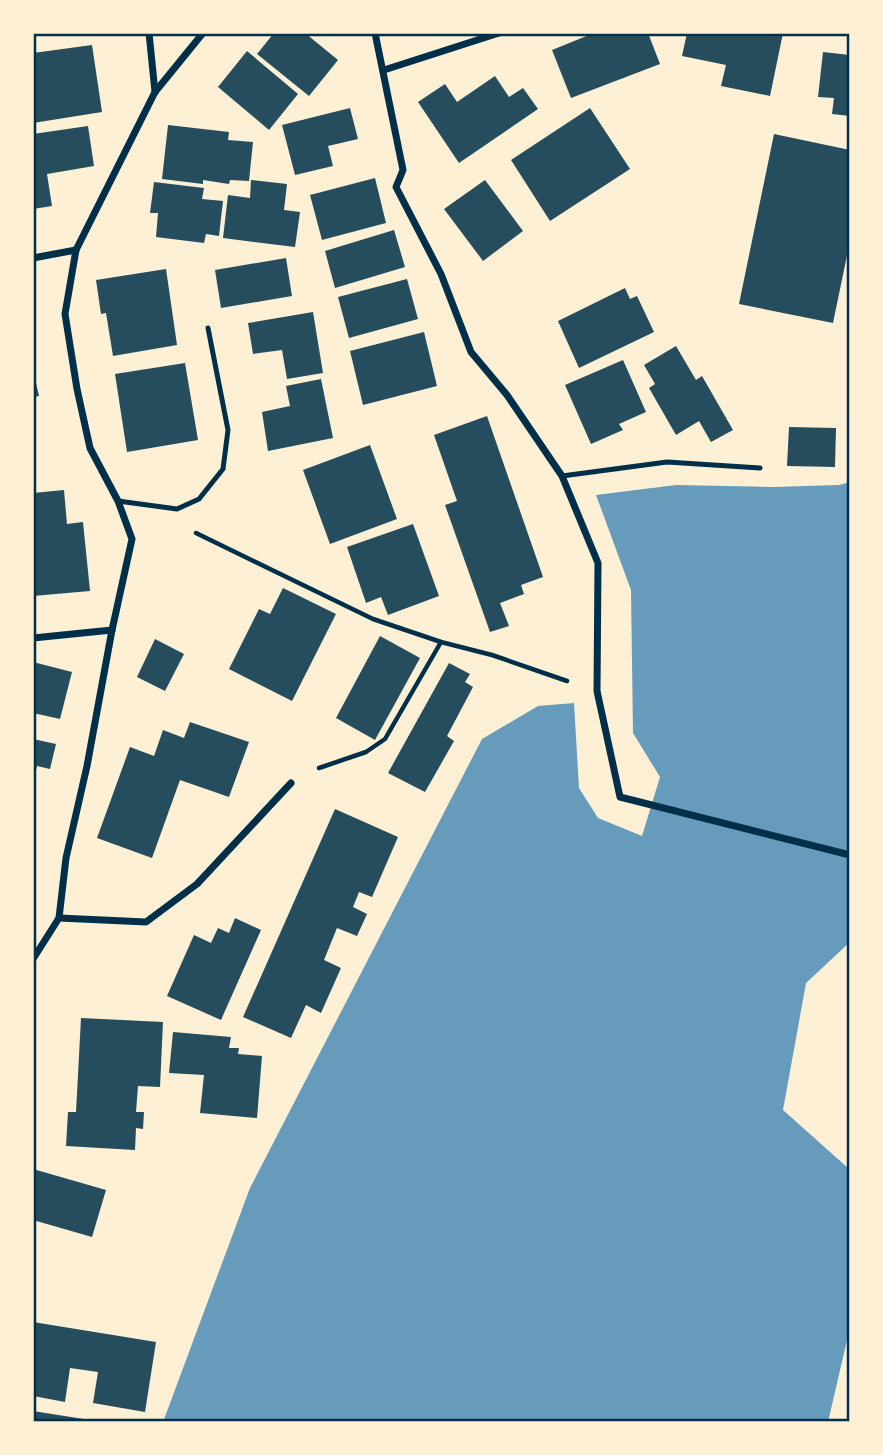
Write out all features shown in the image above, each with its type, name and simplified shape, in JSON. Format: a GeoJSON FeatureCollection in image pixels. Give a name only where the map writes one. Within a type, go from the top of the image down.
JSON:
{"type":"FeatureCollection","features":[{"type":"Feature","properties":{"kind":"street"},"geometry":{"type":"LineString","coordinates":[[149,33],[155,92]]}},
{"type":"Feature","properties":{"kind":"street"},"geometry":{"type":"LineString","coordinates":[[33,958],[59,918],[66,858],[88,766],[132,539],[118,501],[90,448],[77,389],[65,314],[76,250],[155,92],[203,33]]}},
{"type":"Feature","properties":{"kind":"street"},"geometry":{"type":"LineString","coordinates":[[375,33],[403,170],[396,187],[441,274],[471,352],[507,395],[562,476],[598,563],[597,691],[620,797],[850,855]]}},
{"type":"Feature","properties":{"kind":"street"},"geometry":{"type":"LineString","coordinates":[[384,70],[499,33]]}},
{"type":"Feature","properties":{"kind":"street"},"geometry":{"type":"LineString","coordinates":[[33,258],[76,250]]}},
{"type":"Feature","properties":{"kind":"street"},"geometry":{"type":"LineString","coordinates":[[33,638],[113,630]]}},
{"type":"Feature","properties":{"kind":"street"},"geometry":{"type":"LineString","coordinates":[[59,918],[146,922],[197,884],[291,783]]}},
{"type":"Feature","properties":{"kind":"lane"},"geometry":{"type":"LineString","coordinates":[[118,501],[177,509],[199,499],[223,469],[228,430],[208,328]]}},
{"type":"Feature","properties":{"kind":"lane"},"geometry":{"type":"LineString","coordinates":[[562,476],[667,461],[760,468]]}},
{"type":"Feature","properties":{"kind":"path"},"geometry":{"type":"LineString","coordinates":[[177,509],[198,536],[373,619],[441,642],[492,655],[597,691]]}},
{"type":"Feature","properties":{"kind":"path"},"geometry":{"type":"LineString","coordinates":[[291,783],[309,771],[366,752],[385,739],[441,642]]}},
{"type":"Feature","properties":{"kind":"water"},"geometry":{"type":"Polygon","coordinates":[[[850,482],[850,942],[806,983],[783,1110],[848,1168],[850,1178],[850,1327],[828,1422],[163,1422],[250,1188],[482,739],[538,706],[574,703],[579,788],[598,818],[642,836],[660,777],[633,733],[631,590],[596,495],[676,485],[773,487],[839,485],[850,482]]]}},
{"type":"Feature","properties":{"kind":"building"},"geometry":{"type":"Polygon","coordinates":[[[274,33],[305,33],[338,60],[309,96],[257,54],[274,33]]]}},
{"type":"Feature","properties":{"kind":"building"},"geometry":{"type":"Polygon","coordinates":[[[594,33],[648,33],[660,64],[571,98],[552,50],[594,33]]]}},
{"type":"Feature","properties":{"kind":"building"},"geometry":{"type":"Polygon","coordinates":[[[687,33],[783,33],[770,96],[721,86],[726,65],[682,56],[687,33]]]}},
{"type":"Feature","properties":{"kind":"building"},"geometry":{"type":"Polygon","coordinates":[[[92,45],[102,112],[33,123],[33,53],[92,45]]]}},
{"type":"Feature","properties":{"kind":"building"},"geometry":{"type":"Polygon","coordinates":[[[247,51],[298,94],[269,130],[218,87],[247,51]]]}},
{"type":"Feature","properties":{"kind":"building"},"geometry":{"type":"Polygon","coordinates":[[[823,52],[850,55],[850,116],[832,114],[834,98],[818,97],[823,52]]]}},
{"type":"Feature","properties":{"kind":"building"},"geometry":{"type":"Polygon","coordinates":[[[495,76],[509,97],[523,88],[538,109],[459,163],[418,102],[445,84],[457,102],[495,76]]]}},
{"type":"Feature","properties":{"kind":"building"},"geometry":{"type":"Polygon","coordinates":[[[350,108],[358,139],[328,146],[333,166],[295,175],[282,125],[350,108]]]}},
{"type":"Feature","properties":{"kind":"building"},"geometry":{"type":"Polygon","coordinates":[[[590,108],[630,169],[550,221],[511,160],[590,108]]]}},
{"type":"Feature","properties":{"kind":"building"},"geometry":{"type":"Polygon","coordinates":[[[168,125],[229,132],[228,140],[253,142],[249,181],[230,180],[229,184],[203,180],[203,184],[162,179],[168,125]]]}},
{"type":"Feature","properties":{"kind":"building"},"geometry":{"type":"Polygon","coordinates":[[[88,126],[94,166],[47,174],[52,206],[33,209],[33,134],[88,126]]]}},
{"type":"Feature","properties":{"kind":"building"},"geometry":{"type":"Polygon","coordinates":[[[774,134],[850,150],[850,241],[833,323],[739,304],[774,134]]]}},
{"type":"Feature","properties":{"kind":"building"},"geometry":{"type":"Polygon","coordinates":[[[375,178],[386,223],[322,240],[310,195],[375,178]]]}},
{"type":"Feature","properties":{"kind":"building"},"geometry":{"type":"Polygon","coordinates":[[[251,180],[287,184],[284,210],[300,212],[295,247],[223,238],[228,195],[250,198],[251,180]]]}},
{"type":"Feature","properties":{"kind":"building"},"geometry":{"type":"Polygon","coordinates":[[[485,180],[523,231],[483,261],[444,209],[485,180]]]}},
{"type":"Feature","properties":{"kind":"building"},"geometry":{"type":"Polygon","coordinates":[[[154,182],[204,188],[202,199],[223,201],[219,236],[206,234],[204,243],[156,237],[158,213],[150,213],[154,182]]]}},
{"type":"Feature","properties":{"kind":"building"},"geometry":{"type":"Polygon","coordinates":[[[394,230],[405,267],[335,288],[325,251],[394,230]]]}},
{"type":"Feature","properties":{"kind":"building"},"geometry":{"type":"Polygon","coordinates":[[[286,258],[292,296],[221,308],[215,270],[286,258]]]}},
{"type":"Feature","properties":{"kind":"building"},"geometry":{"type":"Polygon","coordinates":[[[166,269],[177,345],[113,356],[106,313],[101,314],[96,280],[166,269]]]}},
{"type":"Feature","properties":{"kind":"building"},"geometry":{"type":"Polygon","coordinates":[[[407,279],[418,319],[349,338],[338,297],[407,279]]]}},
{"type":"Feature","properties":{"kind":"building"},"geometry":{"type":"Polygon","coordinates":[[[625,288],[630,299],[637,296],[654,332],[579,368],[558,321],[625,288]]]}},
{"type":"Feature","properties":{"kind":"building"},"geometry":{"type":"Polygon","coordinates":[[[313,312],[323,373],[287,379],[282,350],[253,354],[248,323],[313,312]]]}},
{"type":"Feature","properties":{"kind":"building"},"geometry":{"type":"Polygon","coordinates":[[[424,332],[437,386],[363,405],[350,351],[424,332]]]}},
{"type":"Feature","properties":{"kind":"building"},"geometry":{"type":"Polygon","coordinates":[[[676,346],[696,380],[702,376],[733,430],[711,442],[699,421],[676,435],[649,388],[655,384],[644,365],[676,346]]]}},
{"type":"Feature","properties":{"kind":"building"},"geometry":{"type":"Polygon","coordinates":[[[623,360],[646,412],[619,424],[623,430],[591,444],[565,385],[623,360]]]}},
{"type":"Feature","properties":{"kind":"building"},"geometry":{"type":"Polygon","coordinates":[[[185,363],[198,440],[127,452],[115,374],[185,363]]]}},
{"type":"Feature","properties":{"kind":"building"},"geometry":{"type":"Polygon","coordinates":[[[33,370],[39,396],[33,397],[33,370]]]}},
{"type":"Feature","properties":{"kind":"building"},"geometry":{"type":"Polygon","coordinates":[[[321,379],[333,438],[268,451],[262,412],[290,406],[286,386],[321,379]]]}},
{"type":"Feature","properties":{"kind":"building"},"geometry":{"type":"Polygon","coordinates":[[[487,416],[543,577],[521,585],[524,594],[500,603],[509,626],[490,632],[445,505],[457,501],[434,435],[487,416]]]}},
{"type":"Feature","properties":{"kind":"building"},"geometry":{"type":"Polygon","coordinates":[[[789,427],[836,428],[835,467],[787,466],[789,427]]]}},
{"type":"Feature","properties":{"kind":"building"},"geometry":{"type":"Polygon","coordinates":[[[370,445],[397,519],[330,544],[303,470],[370,445]]]}},
{"type":"Feature","properties":{"kind":"building"},"geometry":{"type":"Polygon","coordinates":[[[64,490],[67,524],[83,522],[90,591],[33,596],[33,493],[64,490]]]}},
{"type":"Feature","properties":{"kind":"building"},"geometry":{"type":"Polygon","coordinates":[[[413,524],[439,596],[388,615],[381,597],[366,603],[347,547],[413,524]]]}},
{"type":"Feature","properties":{"kind":"building"},"geometry":{"type":"Polygon","coordinates":[[[283,588],[336,614],[292,701],[229,669],[259,609],[270,614],[283,588]]]}},
{"type":"Feature","properties":{"kind":"building"},"geometry":{"type":"Polygon","coordinates":[[[380,636],[420,658],[375,740],[336,718],[380,636]]]}},
{"type":"Feature","properties":{"kind":"building"},"geometry":{"type":"Polygon","coordinates":[[[155,639],[184,654],[165,691],[137,677],[155,639]]]}},
{"type":"Feature","properties":{"kind":"building"},"geometry":{"type":"Polygon","coordinates":[[[33,662],[72,672],[60,719],[33,713],[33,662]]]}},
{"type":"Feature","properties":{"kind":"building"},"geometry":{"type":"Polygon","coordinates":[[[449,663],[470,674],[465,682],[473,687],[447,736],[454,741],[425,792],[388,773],[449,663]]]}},
{"type":"Feature","properties":{"kind":"building"},"geometry":{"type":"Polygon","coordinates":[[[190,722],[249,742],[229,797],[180,780],[152,858],[97,838],[130,747],[154,756],[163,730],[184,738],[190,722]]]}},
{"type":"Feature","properties":{"kind":"building"},"geometry":{"type":"Polygon","coordinates":[[[33,739],[56,744],[50,769],[37,766],[34,780],[33,739]]]}},
{"type":"Feature","properties":{"kind":"building"},"geometry":{"type":"Polygon","coordinates":[[[335,809],[398,837],[372,897],[359,892],[353,907],[367,914],[357,936],[337,928],[324,960],[341,968],[321,1013],[306,1005],[291,1038],[243,1017],[335,809]]]}},
{"type":"Feature","properties":{"kind":"building"},"geometry":{"type":"Polygon","coordinates":[[[235,918],[261,930],[221,1020],[167,996],[194,935],[211,943],[218,928],[229,933],[235,918]]]}},
{"type":"Feature","properties":{"kind":"building"},"geometry":{"type":"Polygon","coordinates":[[[81,1018],[163,1022],[160,1087],[138,1086],[136,1112],[144,1112],[143,1129],[136,1128],[135,1150],[66,1146],[68,1112],[76,1112],[81,1018]]]}},
{"type":"Feature","properties":{"kind":"building"},"geometry":{"type":"Polygon","coordinates":[[[173,1032],[231,1037],[229,1048],[239,1048],[238,1054],[262,1056],[257,1118],[200,1113],[204,1075],[169,1073],[173,1032]]]}},
{"type":"Feature","properties":{"kind":"building"},"geometry":{"type":"Polygon","coordinates":[[[33,1169],[106,1190],[92,1237],[33,1220],[33,1169]]]}},
{"type":"Feature","properties":{"kind":"building"},"geometry":{"type":"Polygon","coordinates":[[[33,1322],[156,1342],[145,1412],[93,1403],[98,1372],[70,1368],[65,1402],[33,1396],[33,1322]]]}},
{"type":"Feature","properties":{"kind":"building"},"geometry":{"type":"Polygon","coordinates":[[[33,1411],[90,1420],[90,1422],[33,1422],[33,1411]]]}}]}
